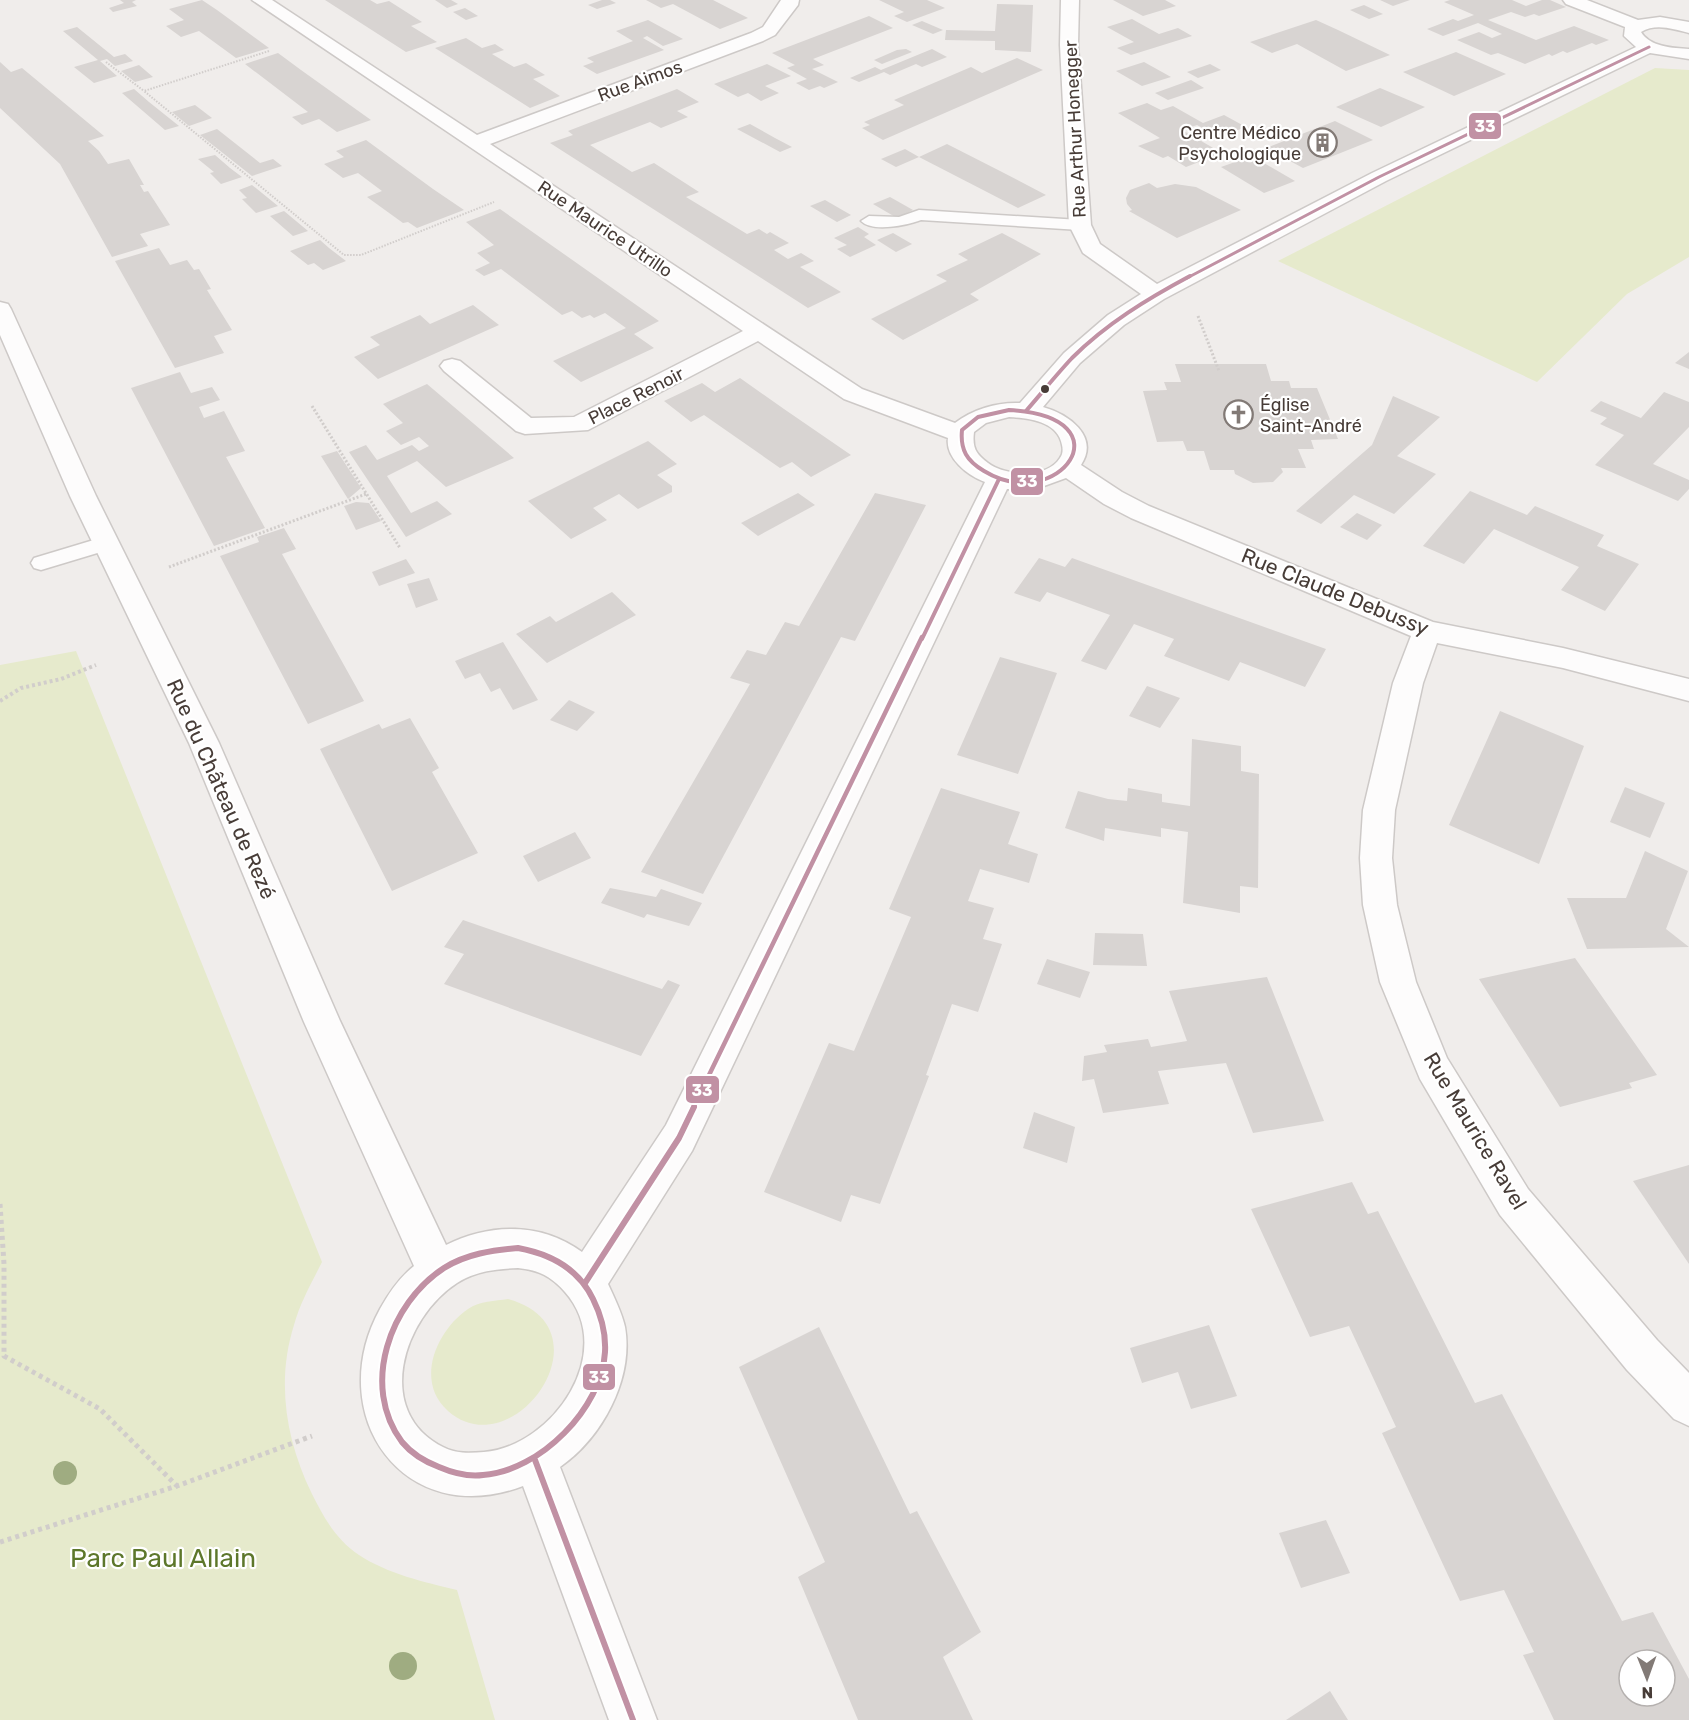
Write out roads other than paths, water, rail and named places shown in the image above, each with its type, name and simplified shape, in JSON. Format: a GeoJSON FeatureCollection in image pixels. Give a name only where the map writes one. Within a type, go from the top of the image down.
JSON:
{"type":"FeatureCollection","features":[{"type":"Feature","properties":{"kind":"street","name":"Rue Maurice Utrillo"},"geometry":{"type":"LineString","coordinates":[[261,0],[853,394],[961,434]]}},
{"type":"Feature","properties":{"kind":"street","name":"Rue Aimos"},"geometry":{"type":"LineString","coordinates":[[476,142],[757,38],[769,31],[789,5],[790,0]]}},
{"type":"Feature","properties":{"kind":"street","name":"Rue Arthur Honegger"},"geometry":{"type":"LineString","coordinates":[[1070,0],[1069,45],[1080,225],[1092,248],[1156,294]]}},
{"type":"Feature","properties":{"kind":"street"},"geometry":{"type":"LineString","coordinates":[[1572,0],[1637,26]]}},
{"type":"Feature","properties":{"kind":"street"},"geometry":{"type":"LineString","coordinates":[[1686,24],[1656,22],[1637,26],[1632,30],[1633,36],[1649,47],[1689,54]]}},
{"type":"Feature","properties":{"kind":"street"},"geometry":{"type":"LineString","coordinates":[[1026,411],[1072,358],[1116,320],[1156,294],[1379,177],[1649,47]]}},
{"type":"Feature","properties":{"kind":"street","name":"Rue du Château de Rezé"},"geometry":{"type":"LineString","coordinates":[[0,309],[83,496],[204,742],[322,1022],[438,1272]]}},
{"type":"Feature","properties":{"kind":"street","name":"Place Renoir"},"geometry":{"type":"LineString","coordinates":[[452,366],[525,426],[579,425],[760,331]]}},
{"type":"Feature","properties":{"kind":"street"},"geometry":{"type":"LineString","coordinates":[[1009,410],[1026,411],[1052,419],[1070,433],[1075,443],[1075,453],[1067,467],[1054,475],[1033,481],[999,479],[979,471],[966,460],[959,444],[961,434],[969,423],[984,414],[1009,410]]}},
{"type":"Feature","properties":{"kind":"street","name":"Rue Claude Debussy"},"geometry":{"type":"LineString","coordinates":[[1067,467],[1113,498],[1140,512],[1427,631],[1687,684]]}},
{"type":"Feature","properties":{"kind":"street"},"geometry":{"type":"LineString","coordinates":[[585,1283],[679,1138],[999,479]]}},
{"type":"Feature","properties":{"kind":"street","name":"Rue Maurice Ravel"},"geometry":{"type":"LineString","coordinates":[[1427,631],[1408,683],[1379,810],[1376,858],[1380,904],[1398,982],[1433,1067],[1514,1202],[1642,1355],[1689,1404]]}},
{"type":"Feature","properties":{"kind":"street"},"geometry":{"type":"LineString","coordinates":[[518,1248],[544,1253],[567,1265],[585,1283],[597,1303],[603,1325],[604,1349],[600,1375],[591,1400],[576,1424],[557,1444],[535,1460],[507,1471],[479,1476],[452,1473],[426,1464],[406,1448],[391,1426],[383,1401],[381,1372],[386,1344],[398,1315],[416,1291],[438,1272],[464,1257],[491,1249],[518,1248]]}},
{"type":"Feature","properties":{"kind":"street"},"geometry":{"type":"LineString","coordinates":[[535,1460],[633,1720]]}},
{"type":"Feature","properties":{"kind":"lane"},"geometry":{"type":"LineString","coordinates":[[869,221],[901,222],[919,215],[1080,225]]}},
{"type":"Feature","properties":{"kind":"lane"},"geometry":{"type":"LineString","coordinates":[[41,563],[107,543]]}},
{"type":"Feature","properties":{"kind":"place","name":"Centre Médico Psychologique"},"geometry":{"type":"Point","coordinates":[1322,143]}},
{"type":"Feature","properties":{"kind":"place","name":"Église Saint-André"},"geometry":{"type":"Point","coordinates":[1239,415]}},
{"type":"Feature","properties":{"kind":"park label","name":"Parc Paul Allain"},"geometry":{"type":"Point","coordinates":[163,1558]}}]}
